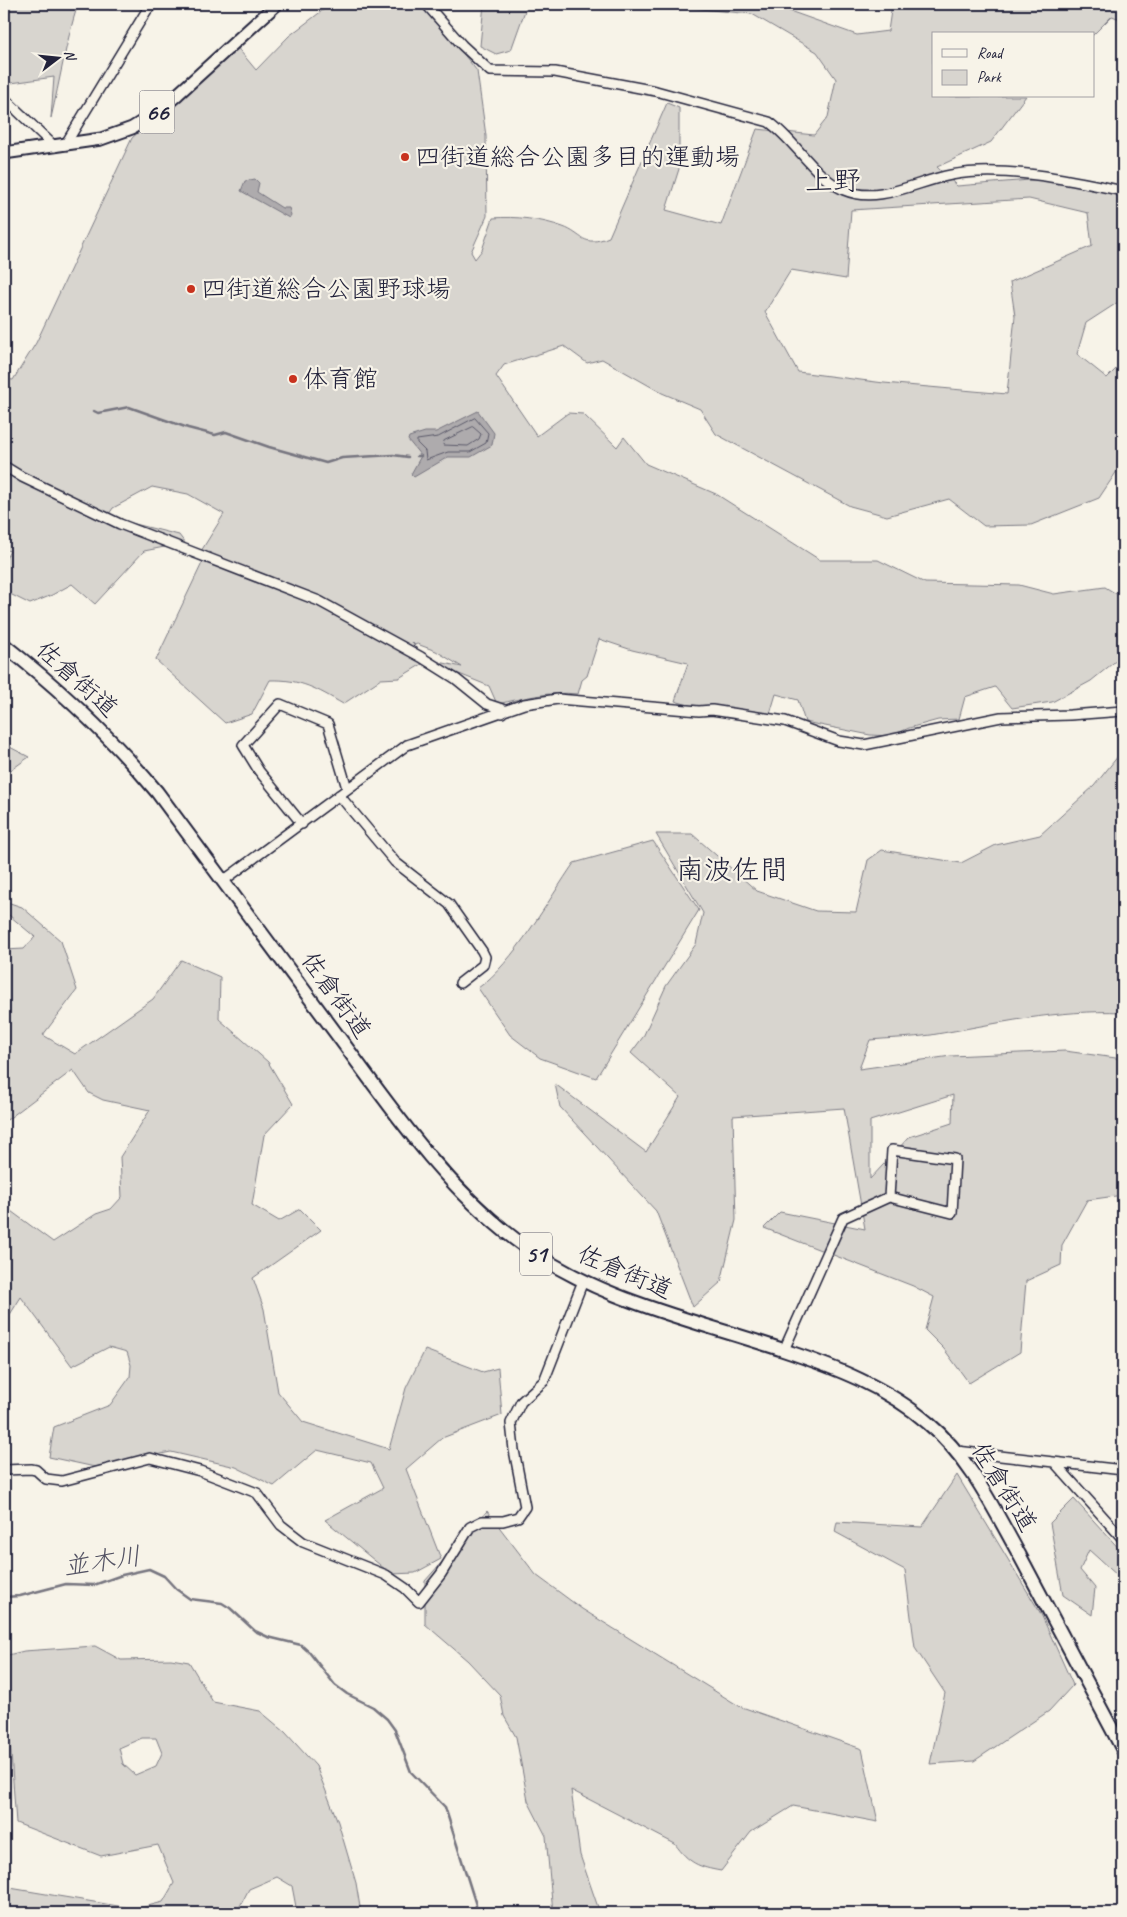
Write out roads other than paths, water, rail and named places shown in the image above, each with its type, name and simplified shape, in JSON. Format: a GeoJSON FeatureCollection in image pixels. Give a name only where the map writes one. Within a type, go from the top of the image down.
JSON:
{"type":"FeatureCollection","features":[{"type":"Feature","properties":{"kind":"highway","name":"佐倉街道"},"geometry":{"type":"LineString","coordinates":[[4,644],[74,703],[130,760],[157,792],[412,1136],[441,1171],[515,1239],[555,1266],[583,1281],[654,1310],[784,1350],[834,1368],[889,1394],[926,1420],[957,1451],[981,1484],[1123,1750]]}},
{"type":"Feature","properties":{"kind":"main road","name":"66"},"geometry":{"type":"LineString","coordinates":[[4,152],[60,146],[115,135],[151,116],[277,4]]}},
{"type":"Feature","properties":{"kind":"street"},"geometry":{"type":"LineString","coordinates":[[4,98],[60,146],[147,10],[153,4]]}},
{"type":"Feature","properties":{"kind":"street"},"geometry":{"type":"LineString","coordinates":[[426,4],[462,45],[490,71],[555,72],[656,91],[769,122],[782,131],[820,173],[843,189],[855,193],[877,195],[951,175],[985,172],[1034,176],[1123,191]]}},
{"type":"Feature","properties":{"kind":"street"},"geometry":{"type":"LineString","coordinates":[[4,466],[22,477],[113,521],[319,601],[449,674],[487,704],[502,710],[502,713]]}},
{"type":"Feature","properties":{"kind":"street"},"geometry":{"type":"LineString","coordinates":[[223,881],[408,745],[524,704],[558,699],[699,711],[712,710],[785,721],[839,741],[864,745],[1002,716],[1070,716],[1123,711]]}},
{"type":"Feature","properties":{"kind":"street"},"geometry":{"type":"LineString","coordinates":[[302,824],[259,770],[243,745],[280,704],[328,724],[347,788]]}},
{"type":"Feature","properties":{"kind":"street"},"geometry":{"type":"LineString","coordinates":[[339,795],[395,862],[449,904],[482,951],[485,957],[483,965],[460,983]]}},
{"type":"Feature","properties":{"kind":"street"},"geometry":{"type":"LineString","coordinates":[[784,1350],[843,1218],[889,1196],[952,1213],[955,1159],[892,1150],[889,1196]]}},
{"type":"Feature","properties":{"kind":"street"},"geometry":{"type":"LineString","coordinates":[[4,1470],[30,1468],[46,1478],[62,1481],[150,1458],[200,1470],[257,1493],[281,1525],[303,1542],[386,1575],[405,1588],[419,1602],[441,1574],[470,1527],[482,1521],[503,1521],[518,1517],[525,1507],[511,1423],[521,1402],[544,1381],[583,1281]]}},
{"type":"Feature","properties":{"kind":"street"},"geometry":{"type":"LineString","coordinates":[[957,1451],[1123,1470]]}},
{"type":"Feature","properties":{"kind":"street"},"geometry":{"type":"LineString","coordinates":[[1054,1463],[1123,1539]]}},
{"type":"Feature","properties":{"kind":"water"},"geometry":{"type":"Polygon","coordinates":[[[255,179],[259,183],[257,192],[282,208],[289,208],[291,215],[289,218],[241,191],[245,181],[255,179]]]}},
{"type":"Feature","properties":{"kind":"water"},"geometry":{"type":"Polygon","coordinates":[[[478,411],[494,433],[492,445],[471,457],[448,457],[414,477],[411,474],[421,456],[408,440],[409,437],[425,432],[436,432],[478,411]]]}},
{"type":"Feature","properties":{"kind":"waterway"},"geometry":{"type":"LineString","coordinates":[[94,411],[98,413],[129,407],[188,428],[215,435],[226,432],[269,447],[326,463],[342,458],[393,455],[408,457]]}},
{"type":"Feature","properties":{"kind":"waterway","name":"並木川"},"geometry":{"type":"LineString","coordinates":[[4,1597],[20,1596],[66,1584],[94,1585],[122,1575],[149,1569],[164,1576],[176,1589],[190,1599],[222,1603],[255,1631],[268,1637],[301,1645],[309,1652],[335,1685],[347,1694],[373,1707],[387,1719],[395,1730],[411,1772],[445,1807],[476,1905],[475,1913]]}},
{"type":"Feature","properties":{"kind":"place","name":"四街道総合公園多目的運動場"},"geometry":{"type":"Point","coordinates":[405,157]}},
{"type":"Feature","properties":{"kind":"place","name":"四街道総合公園野球場"},"geometry":{"type":"Point","coordinates":[191,289]}},
{"type":"Feature","properties":{"kind":"place","name":"体育館"},"geometry":{"type":"Point","coordinates":[293,379]}},
{"type":"Feature","properties":{"kind":"district","name":"上野"},"geometry":{"type":"Point","coordinates":[833,180]}},
{"type":"Feature","properties":{"kind":"district","name":"南波佐間"},"geometry":{"type":"Point","coordinates":[732,869]}}]}
